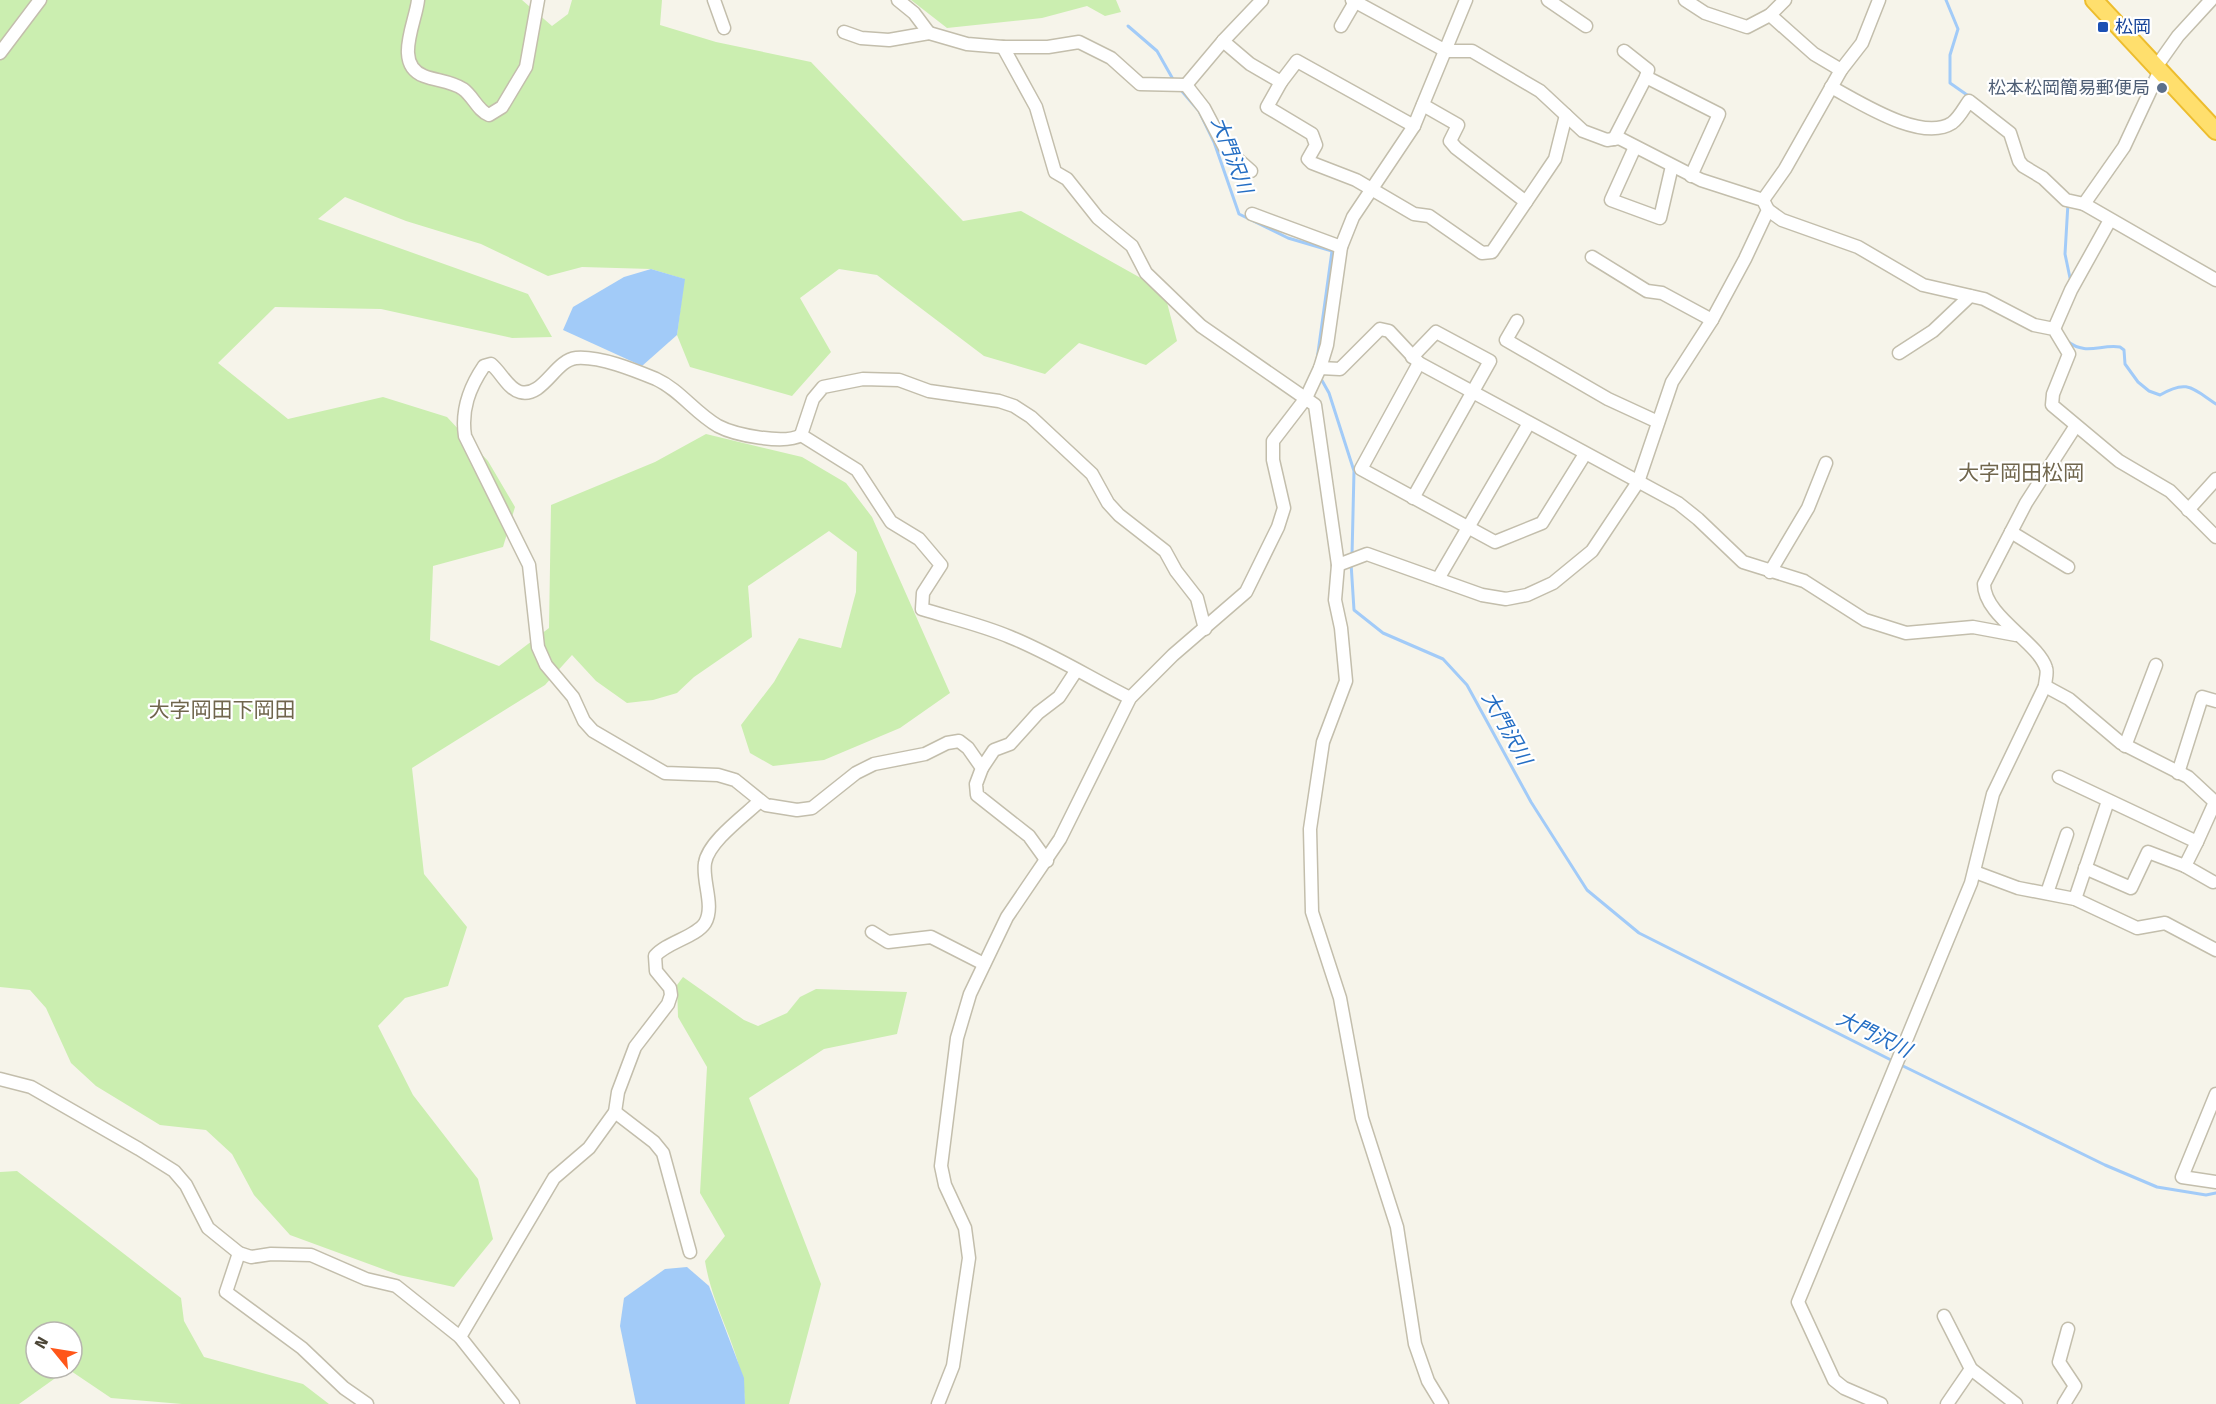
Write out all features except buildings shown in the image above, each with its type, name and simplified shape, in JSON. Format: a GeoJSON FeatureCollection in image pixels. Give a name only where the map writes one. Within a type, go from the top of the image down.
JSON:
{"type":"FeatureCollection","features":[{"type":"Feature","properties":{"kind":"highway"},"geometry":{"type":"LineString","coordinates":[[2094,0],[2216,131]]}},
{"type":"Feature","properties":{"kind":"street"},"geometry":{"type":"LineString","coordinates":[[0,53],[40,0]]}},
{"type":"Feature","properties":{"kind":"street"},"geometry":{"type":"LineString","coordinates":[[418,0],[407,51],[413,69],[422,75],[452,83],[463,89],[484,113],[489,114],[495,114],[502,107],[526,67],[538,0]]}},
{"type":"Feature","properties":{"kind":"street"},"geometry":{"type":"LineString","coordinates":[[714,0],[724,28]]}},
{"type":"Feature","properties":{"kind":"street"},"geometry":{"type":"LineString","coordinates":[[898,0],[914,13],[929,33]]}},
{"type":"Feature","properties":{"kind":"street"},"geometry":{"type":"LineString","coordinates":[[1186,85],[1222,41],[1262,0]]}},
{"type":"Feature","properties":{"kind":"street"},"geometry":{"type":"LineString","coordinates":[[939,1404],[953,1366],[969,1258],[965,1228],[945,1185],[941,1166],[941,1150],[957,1038],[970,994],[1007,917],[1047,861],[1130,698],[1165,662],[1246,592],[1278,527],[1284,508],[1273,459],[1273,441],[1306,398],[1320,368],[1327,345],[1341,247],[1353,217],[1414,126],[1466,0]]}},
{"type":"Feature","properties":{"kind":"street"},"geometry":{"type":"LineString","coordinates":[[1548,0],[1586,27]]}},
{"type":"Feature","properties":{"kind":"street"},"geometry":{"type":"LineString","coordinates":[[1685,0],[1705,13],[1747,27],[1770,15],[1785,0]]}},
{"type":"Feature","properties":{"kind":"street"},"geometry":{"type":"LineString","coordinates":[[1768,0],[1770,15],[1814,54],[1841,70]]}},
{"type":"Feature","properties":{"kind":"street"},"geometry":{"type":"LineString","coordinates":[[1343,563],[1367,554],[1482,595],[1506,599],[1553,583],[1592,551],[1638,482],[1672,382],[1712,320],[1745,259],[1765,205],[1841,70],[1862,43],[1879,0]]}},
{"type":"Feature","properties":{"kind":"street"},"geometry":{"type":"LineString","coordinates":[[1341,26],[1353,1],[1446,51],[1472,51],[1540,91],[1583,131],[1607,140],[1619,138],[1691,176],[1765,205],[1782,220],[1858,247],[1923,285],[1984,299],[2034,325],[2054,329],[2069,354],[2052,394],[2052,405],[2075,427],[2119,461],[2170,490],[2216,537]]}},
{"type":"Feature","properties":{"kind":"street"},"geometry":{"type":"LineString","coordinates":[[2084,204],[2128,140],[2158,68],[2178,36],[2206,2],[2216,14]]}},
{"type":"Feature","properties":{"kind":"street"},"geometry":{"type":"LineString","coordinates":[[844,32],[861,38],[889,40],[929,33],[967,44],[1003,47],[1048,47],[1079,42],[1111,58],[1140,84],[1186,85]]}},
{"type":"Feature","properties":{"kind":"street"},"geometry":{"type":"LineString","coordinates":[[1222,41],[1250,64],[1281,82]]}},
{"type":"Feature","properties":{"kind":"street"},"geometry":{"type":"LineString","coordinates":[[1003,47],[1036,107],[1055,172],[1067,179],[1098,218],[1132,246],[1146,273],[1175,303],[1201,326],[1315,405],[1322,469],[1343,563],[1335,600],[1341,628],[1346,681],[1323,742],[1310,828],[1312,912],[1340,998],[1362,1118],[1397,1227],[1415,1344],[1428,1380],[1442,1404]]}},
{"type":"Feature","properties":{"kind":"street"},"geometry":{"type":"LineString","coordinates":[[1614,139],[1648,70],[1624,51]]}},
{"type":"Feature","properties":{"kind":"street"},"geometry":{"type":"LineString","coordinates":[[1414,126],[1297,61],[1281,82],[1267,107],[1312,134],[1316,145],[1308,159],[1372,190],[1414,214],[1429,216],[1482,253],[1492,252],[1555,159],[1566,115]]}},
{"type":"Feature","properties":{"kind":"street"},"geometry":{"type":"LineString","coordinates":[[1646,77],[1719,114],[1691,176]]}},
{"type":"Feature","properties":{"kind":"street"},"geometry":{"type":"LineString","coordinates":[[1186,85],[1204,108],[1225,148],[1251,171]]}},
{"type":"Feature","properties":{"kind":"street"},"geometry":{"type":"LineString","coordinates":[[1831,87],[1901,122],[1934,128],[1952,123],[1969,101],[2005,126],[2010,133],[2019,161],[2043,178],[2068,201],[2084,204],[2216,280]]}},
{"type":"Feature","properties":{"kind":"street"},"geometry":{"type":"LineString","coordinates":[[1423,105],[1458,125],[1450,141],[1456,148],[1526,202]]}},
{"type":"Feature","properties":{"kind":"street"},"geometry":{"type":"LineString","coordinates":[[1635,147],[1611,200],[1659,218],[1672,166]]}},
{"type":"Feature","properties":{"kind":"street"},"geometry":{"type":"LineString","coordinates":[[1252,214],[1341,247]]}},
{"type":"Feature","properties":{"kind":"street"},"geometry":{"type":"LineString","coordinates":[[2054,329],[2071,290],[2110,220]]}},
{"type":"Feature","properties":{"kind":"street"},"geometry":{"type":"LineString","coordinates":[[1592,257],[1647,291],[1662,294],[1712,320]]}},
{"type":"Feature","properties":{"kind":"street"},"geometry":{"type":"LineString","coordinates":[[1899,353],[1933,331],[1970,296]]}},
{"type":"Feature","properties":{"kind":"street"},"geometry":{"type":"LineString","coordinates":[[1517,321],[1506,340],[1608,399],[1658,422]]}},
{"type":"Feature","properties":{"kind":"street"},"geometry":{"type":"LineString","coordinates":[[1320,368],[1340,369],[1380,329],[1389,331],[1416,360],[1678,503],[1743,562],[1804,581],[1865,620],[1906,633],[1973,627],[2016,635]]}},
{"type":"Feature","properties":{"kind":"street"},"geometry":{"type":"LineString","coordinates":[[1413,498],[1490,361],[1436,332],[1416,360],[1361,469],[1467,529],[1495,542],[1542,523],[1585,454]]}},
{"type":"Feature","properties":{"kind":"street"},"geometry":{"type":"LineString","coordinates":[[982,768],[960,741],[947,743],[925,754],[874,764],[856,773],[812,808],[797,810],[766,805],[735,780],[718,775],[665,773],[652,768],[593,731],[584,721],[573,698],[546,665],[538,647],[529,565],[465,436],[463,420],[472,387],[484,366],[491,364],[512,387],[521,393],[533,392],[558,366],[574,358],[592,358],[656,380],[673,389],[720,427],[776,440],[794,439],[801,435],[813,399],[823,387],[863,379],[899,380],[929,391],[999,400],[1031,417],[1092,474],[1108,503],[1119,515],[1165,551],[1176,571],[1197,598],[1205,629]]}},
{"type":"Feature","properties":{"kind":"street"},"geometry":{"type":"LineString","coordinates":[[1438,579],[1529,423]]}},
{"type":"Feature","properties":{"kind":"street"},"geometry":{"type":"LineString","coordinates":[[1881,1404],[1844,1388],[1834,1380],[1798,1302],[1975,872],[1993,794],[2044,687],[2047,670],[2040,657],[2016,635],[1984,594],[1984,584],[2026,503],[2075,427]]}},
{"type":"Feature","properties":{"kind":"street"},"geometry":{"type":"LineString","coordinates":[[801,435],[857,470],[891,522],[919,539],[941,565],[922,593],[922,609],[1007,635],[1130,698]]}},
{"type":"Feature","properties":{"kind":"street"},"geometry":{"type":"LineString","coordinates":[[1770,572],[1809,508],[1826,463]]}},
{"type":"Feature","properties":{"kind":"street"},"geometry":{"type":"LineString","coordinates":[[2188,510],[2216,479]]}},
{"type":"Feature","properties":{"kind":"street"},"geometry":{"type":"LineString","coordinates":[[2011,532],[2067,567]]}},
{"type":"Feature","properties":{"kind":"street"},"geometry":{"type":"LineString","coordinates":[[2125,746],[2156,665]]}},
{"type":"Feature","properties":{"kind":"street"},"geometry":{"type":"LineString","coordinates":[[1047,861],[1029,836],[977,795],[976,784],[982,768],[994,750],[1010,744],[1038,713],[1059,697],[1076,671]]}},
{"type":"Feature","properties":{"kind":"street"},"geometry":{"type":"LineString","coordinates":[[2044,687],[2069,699],[2125,746],[2188,777],[2216,803],[2185,867]]}},
{"type":"Feature","properties":{"kind":"street"},"geometry":{"type":"LineString","coordinates":[[2178,773],[2202,697],[2216,701]]}},
{"type":"Feature","properties":{"kind":"street"},"geometry":{"type":"LineString","coordinates":[[2059,777],[2197,842]]}},
{"type":"Feature","properties":{"kind":"street"},"geometry":{"type":"LineString","coordinates":[[460,1337],[554,1178],[589,1149],[615,1112],[618,1092],[634,1047],[668,1004],[671,995],[670,988],[656,971],[655,956],[661,950],[702,927],[708,911],[704,864],[708,853],[715,843],[760,801]]}},
{"type":"Feature","properties":{"kind":"street"},"geometry":{"type":"LineString","coordinates":[[2075,899],[2108,801]]}},
{"type":"Feature","properties":{"kind":"street"},"geometry":{"type":"LineString","coordinates":[[2047,893],[2067,834]]}},
{"type":"Feature","properties":{"kind":"street"},"geometry":{"type":"LineString","coordinates":[[2085,868],[2131,888],[2148,852],[2185,867],[2213,882]]}},
{"type":"Feature","properties":{"kind":"street"},"geometry":{"type":"LineString","coordinates":[[1975,872],[2018,888],[2075,899],[2137,928],[2165,923],[2216,950]]}},
{"type":"Feature","properties":{"kind":"street"},"geometry":{"type":"LineString","coordinates":[[872,932],[888,942],[931,937],[984,964]]}},
{"type":"Feature","properties":{"kind":"street"},"geometry":{"type":"LineString","coordinates":[[0,1079],[31,1087],[139,1149],[174,1172],[186,1185],[208,1228],[239,1253],[251,1257],[271,1254],[311,1255],[366,1279],[390,1284],[411,1296],[460,1337],[513,1404]]}},
{"type":"Feature","properties":{"kind":"street"},"geometry":{"type":"LineString","coordinates":[[2216,1094],[2182,1177],[2216,1182]]}},
{"type":"Feature","properties":{"kind":"street"},"geometry":{"type":"LineString","coordinates":[[615,1112],[654,1142],[663,1153],[690,1252]]}},
{"type":"Feature","properties":{"kind":"street"},"geometry":{"type":"LineString","coordinates":[[239,1253],[226,1292],[294,1341],[344,1388],[367,1404]]}},
{"type":"Feature","properties":{"kind":"street"},"geometry":{"type":"LineString","coordinates":[[1944,1316],[1971,1369],[2016,1404]]}},
{"type":"Feature","properties":{"kind":"street"},"geometry":{"type":"LineString","coordinates":[[2064,1404],[2075,1386],[2059,1362],[2068,1329]]}},
{"type":"Feature","properties":{"kind":"street"},"geometry":{"type":"LineString","coordinates":[[1947,1404],[1971,1369]]}},
{"type":"Feature","properties":{"kind":"green space"},"geometry":{"type":"Polygon","coordinates":[[[0,0],[522,0],[552,26],[568,14],[572,0],[662,0],[660,25],[716,42],[811,62],[963,221],[1021,211],[1164,291],[1177,341],[1146,365],[1079,343],[1045,374],[984,356],[877,275],[839,269],[800,298],[831,352],[792,396],[690,367],[677,335],[684,279],[651,269],[582,267],[548,276],[481,244],[406,221],[345,197],[318,219],[528,294],[552,337],[512,338],[381,309],[275,307],[218,363],[288,419],[383,397],[447,417],[488,461],[515,507],[503,547],[433,566],[430,640],[499,666],[549,628],[551,505],[655,462],[706,434],[802,457],[846,483],[872,517],[950,693],[900,728],[824,760],[773,766],[750,753],[741,725],[774,682],[799,638],[841,648],[856,592],[857,552],[829,531],[748,586],[752,637],[694,677],[677,693],[653,700],[627,703],[596,681],[572,655],[545,685],[412,768],[424,874],[467,927],[448,986],[405,998],[378,1026],[413,1095],[478,1179],[493,1239],[454,1287],[399,1275],[290,1235],[254,1195],[232,1154],[206,1130],[160,1125],[96,1086],[71,1063],[46,1008],[30,990],[0,987],[0,0]]]}},
{"type":"Feature","properties":{"kind":"green space"},"geometry":{"type":"Polygon","coordinates":[[[911,0],[1116,0],[1121,12],[1105,16],[1087,6],[1042,18],[947,28],[911,0]]]}},
{"type":"Feature","properties":{"kind":"green space"},"geometry":{"type":"Polygon","coordinates":[[[683,977],[744,1020],[758,1026],[787,1013],[800,997],[816,989],[907,992],[897,1034],[824,1049],[749,1098],[821,1284],[789,1404],[745,1404],[739,1367],[709,1280],[705,1261],[725,1236],[700,1193],[707,1067],[678,1017],[677,985],[683,977]]]}},
{"type":"Feature","properties":{"kind":"green space"},"geometry":{"type":"Polygon","coordinates":[[[17,1171],[181,1298],[184,1321],[204,1357],[303,1384],[329,1404],[182,1404],[111,1398],[84,1380],[84,1320],[24,1320],[24,1380],[53,1380],[19,1404],[0,1404],[0,1172],[17,1171]]]}},
{"type":"Feature","properties":{"kind":"water"},"geometry":{"type":"Polygon","coordinates":[[[651,269],[685,279],[677,335],[642,366],[563,330],[573,307],[624,277],[651,269]]]}},
{"type":"Feature","properties":{"kind":"water"},"geometry":{"type":"Polygon","coordinates":[[[687,1267],[709,1286],[744,1378],[745,1404],[636,1404],[620,1326],[624,1298],[665,1269],[687,1267]]]}},
{"type":"Feature","properties":{"kind":"waterway"},"geometry":{"type":"LineString","coordinates":[[1946,0],[1958,29],[1950,55],[1950,83],[1970,97]]}},
{"type":"Feature","properties":{"kind":"waterway","name":"大門沢川"},"geometry":{"type":"LineString","coordinates":[[1128,26],[1157,51],[1174,81]]}},
{"type":"Feature","properties":{"kind":"waterway","name":"大門沢川"},"geometry":{"type":"LineString","coordinates":[[1180,89],[1199,111],[1214,142],[1239,214],[1288,238],[1332,251],[1317,360]]}},
{"type":"Feature","properties":{"kind":"waterway"},"geometry":{"type":"LineString","coordinates":[[1991,111],[2011,127]]}},
{"type":"Feature","properties":{"kind":"waterway"},"geometry":{"type":"LineString","coordinates":[[2068,203],[2065,254],[2070,278]]}},
{"type":"Feature","properties":{"kind":"waterway"},"geometry":{"type":"LineString","coordinates":[[2067,341],[2087,349],[2120,347],[2124,350],[2125,364],[2138,382],[2149,391],[2160,395],[2177,387],[2189,388],[2216,404]]}},
{"type":"Feature","properties":{"kind":"waterway","name":"大門沢川"},"geometry":{"type":"LineString","coordinates":[[1320,377],[1329,393],[1354,471],[1352,556]]}},
{"type":"Feature","properties":{"kind":"waterway","name":"大門沢川"},"geometry":{"type":"LineString","coordinates":[[1351,563],[1354,610],[1383,633],[1443,659],[1467,685],[1531,802],[1587,890],[1639,933],[1895,1062]]}},
{"type":"Feature","properties":{"kind":"waterway","name":"大門沢川"},"geometry":{"type":"LineString","coordinates":[[1901,1065],[2105,1165],[2157,1187],[2206,1195],[2216,1193]]}},
{"type":"Feature","properties":{"kind":"place","name":"松岡"},"geometry":{"type":"Point","coordinates":[2103,27]}},
{"type":"Feature","properties":{"kind":"place","name":"松本松岡簡易郵便局"},"geometry":{"type":"Point","coordinates":[2162,88]}},
{"type":"Feature","properties":{"kind":"district","name":"大字岡田松岡"},"geometry":{"type":"Point","coordinates":[2021,473]}},
{"type":"Feature","properties":{"kind":"district","name":"大字岡田下岡田"},"geometry":{"type":"Point","coordinates":[222,710]}}]}
